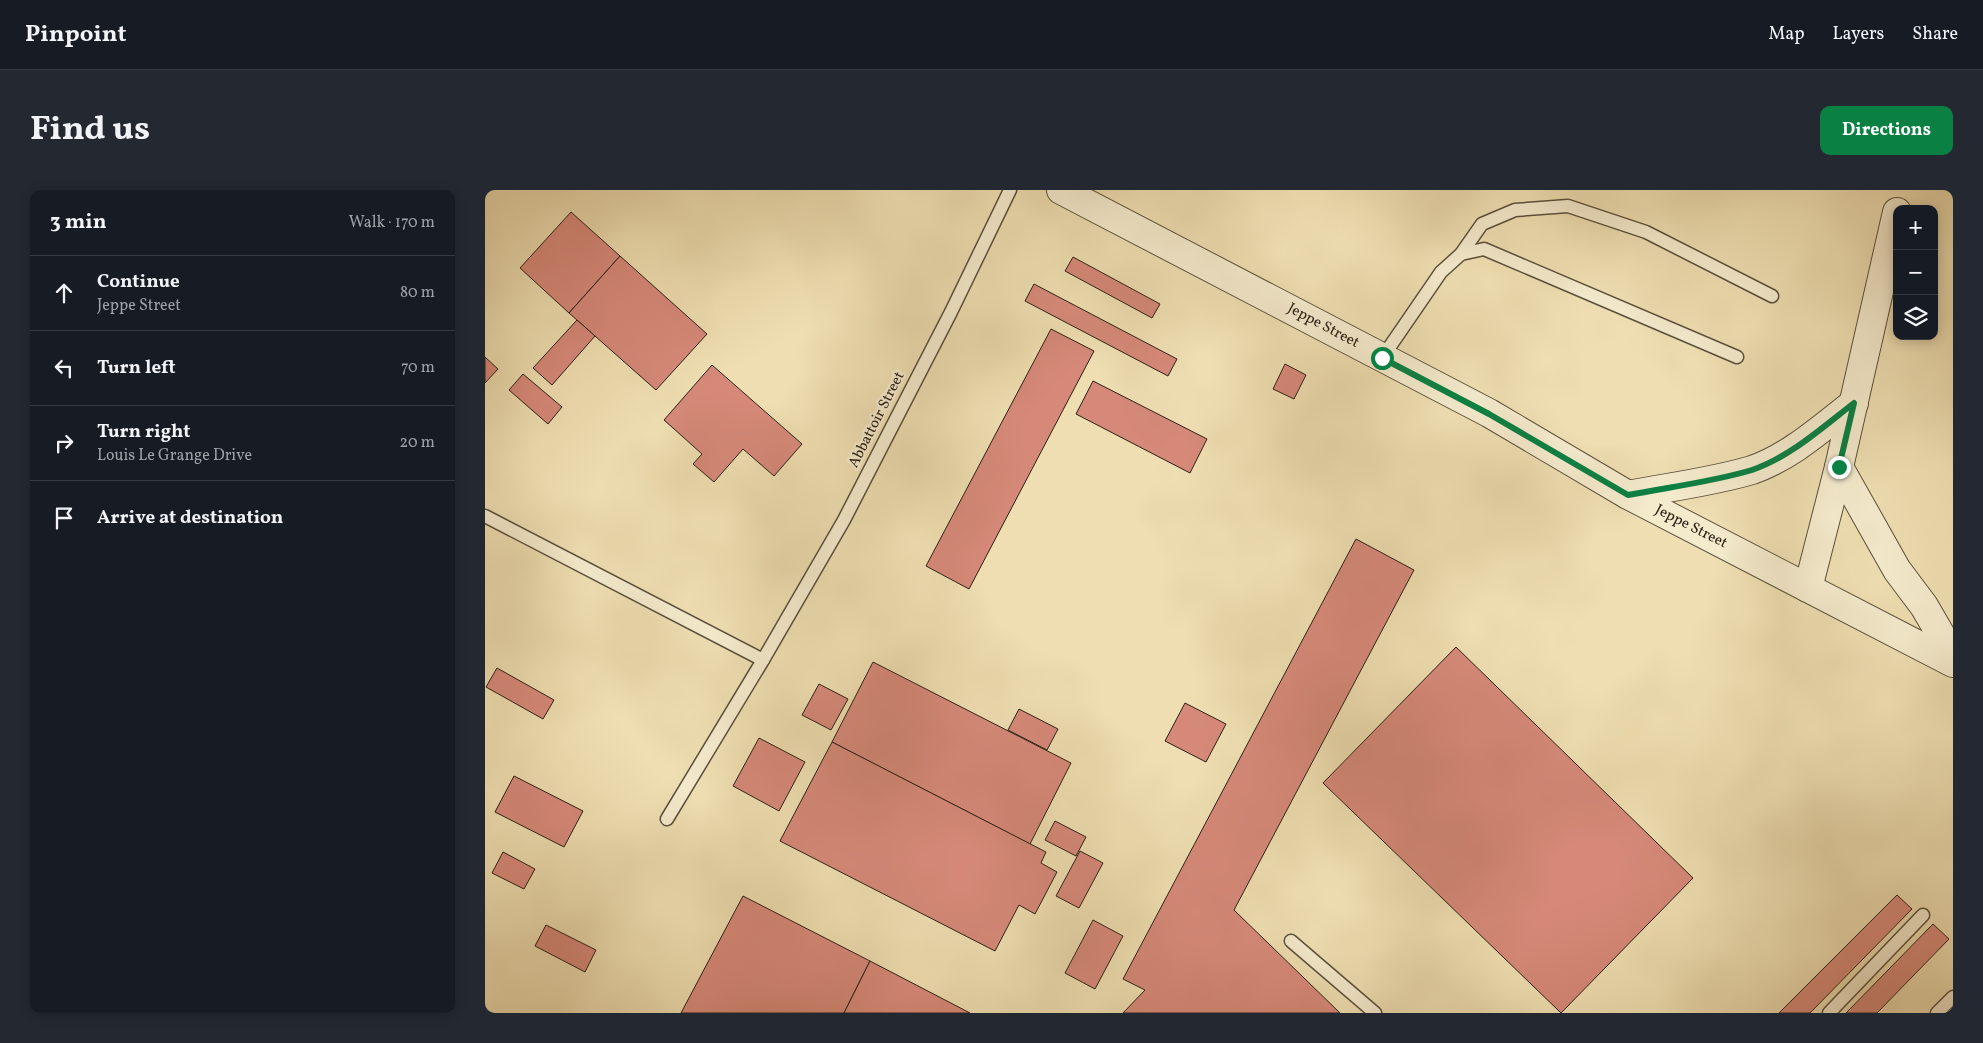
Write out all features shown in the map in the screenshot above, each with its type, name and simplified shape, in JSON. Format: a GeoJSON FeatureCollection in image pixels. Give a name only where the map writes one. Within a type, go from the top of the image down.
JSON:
{"type":"FeatureCollection","features":[{"type":"Feature","properties":{"kind":"street","name":"Jeppe Street"},"geometry":{"type":"LineString","coordinates":[[1061,190],[1489,414],[1628,495],[1953,663]]}},
{"type":"Feature","properties":{"kind":"street"},"geometry":{"type":"LineString","coordinates":[[1898,205],[1902,190]]}},
{"type":"Feature","properties":{"kind":"street"},"geometry":{"type":"LineString","coordinates":[[1808,588],[1839,467],[1893,228]]}},
{"type":"Feature","properties":{"kind":"street"},"geometry":{"type":"LineString","coordinates":[[1628,495],[1752,469],[1777,458],[1818,431],[1854,403]]}},
{"type":"Feature","properties":{"kind":"street"},"geometry":{"type":"LineString","coordinates":[[1839,467],[1897,570],[1924,606],[1953,656]]}},
{"type":"Feature","properties":{"kind":"lane","name":"Abbattoir Street"},"geometry":{"type":"LineString","coordinates":[[667,819],[763,660],[844,520],[951,312],[1010,190]]}},
{"type":"Feature","properties":{"kind":"lane"},"geometry":{"type":"LineString","coordinates":[[1382,358],[1441,272],[1461,254],[1483,224],[1515,210],[1568,206],[1646,232],[1772,296]]}},
{"type":"Feature","properties":{"kind":"lane"},"geometry":{"type":"LineString","coordinates":[[1461,254],[1484,249],[1737,357]]}},
{"type":"Feature","properties":{"kind":"lane"},"geometry":{"type":"LineString","coordinates":[[485,516],[763,660]]}},
{"type":"Feature","properties":{"kind":"lane"},"geometry":{"type":"LineString","coordinates":[[1829,1013],[1923,915]]}},
{"type":"Feature","properties":{"kind":"lane"},"geometry":{"type":"LineString","coordinates":[[1291,940],[1375,1013]]}},
{"type":"Feature","properties":{"kind":"lane"},"geometry":{"type":"LineString","coordinates":[[1937,1013],[1953,996]]}},
{"type":"Feature","properties":{"kind":"building"},"geometry":{"type":"Polygon","coordinates":[[[571,212],[620,256],[569,313],[520,268],[571,212]]]}},
{"type":"Feature","properties":{"kind":"building"},"geometry":{"type":"Polygon","coordinates":[[[620,256],[707,334],[656,390],[569,313],[620,256]]]}},
{"type":"Feature","properties":{"kind":"building"},"geometry":{"type":"Polygon","coordinates":[[[1073,257],[1160,304],[1152,318],[1065,271],[1073,257]]]}},
{"type":"Feature","properties":{"kind":"building"},"geometry":{"type":"Polygon","coordinates":[[[1034,284],[1177,359],[1168,376],[1025,301],[1034,284]]]}},
{"type":"Feature","properties":{"kind":"building"},"geometry":{"type":"Polygon","coordinates":[[[577,320],[595,336],[552,385],[533,368],[577,320]]]}},
{"type":"Feature","properties":{"kind":"building"},"geometry":{"type":"Polygon","coordinates":[[[1051,329],[1094,351],[969,589],[926,566],[1051,329]]]}},
{"type":"Feature","properties":{"kind":"building"},"geometry":{"type":"Polygon","coordinates":[[[485,357],[498,369],[485,383],[485,357]]]}},
{"type":"Feature","properties":{"kind":"building"},"geometry":{"type":"Polygon","coordinates":[[[1285,364],[1306,375],[1294,399],[1273,389],[1285,364]]]}},
{"type":"Feature","properties":{"kind":"building"},"geometry":{"type":"Polygon","coordinates":[[[712,365],[802,444],[774,476],[743,449],[714,482],[693,464],[702,454],[664,420],[712,365]]]}},
{"type":"Feature","properties":{"kind":"building"},"geometry":{"type":"Polygon","coordinates":[[[523,374],[562,407],[548,424],[509,390],[523,374]]]}},
{"type":"Feature","properties":{"kind":"building"},"geometry":{"type":"Polygon","coordinates":[[[1093,381],[1207,439],[1190,473],[1076,414],[1093,381]]]}},
{"type":"Feature","properties":{"kind":"building"},"geometry":{"type":"Polygon","coordinates":[[[1356,539],[1414,570],[1234,910],[1340,1013],[1123,1013],[1145,990],[1123,979],[1356,539]]]}},
{"type":"Feature","properties":{"kind":"building"},"geometry":{"type":"Polygon","coordinates":[[[1456,647],[1693,878],[1561,1013],[1323,783],[1456,647]]]}},
{"type":"Feature","properties":{"kind":"building"},"geometry":{"type":"Polygon","coordinates":[[[873,662],[1071,763],[1030,844],[832,742],[873,662]]]}},
{"type":"Feature","properties":{"kind":"building"},"geometry":{"type":"Polygon","coordinates":[[[497,668],[554,700],[543,719],[486,687],[497,668]]]}},
{"type":"Feature","properties":{"kind":"building"},"geometry":{"type":"Polygon","coordinates":[[[819,684],[848,699],[831,730],[802,715],[819,684]]]}},
{"type":"Feature","properties":{"kind":"building"},"geometry":{"type":"Polygon","coordinates":[[[1185,703],[1226,724],[1206,762],[1165,741],[1185,703]]]}},
{"type":"Feature","properties":{"kind":"building"},"geometry":{"type":"Polygon","coordinates":[[[1019,709],[1058,729],[1047,750],[1008,730],[1019,709]]]}},
{"type":"Feature","properties":{"kind":"building"},"geometry":{"type":"Polygon","coordinates":[[[759,738],[805,762],[779,811],[733,786],[759,738]]]}},
{"type":"Feature","properties":{"kind":"building"},"geometry":{"type":"Polygon","coordinates":[[[832,742],[1046,852],[1041,863],[1057,872],[1035,914],[1019,905],[995,951],[780,841],[832,742]]]}},
{"type":"Feature","properties":{"kind":"building"},"geometry":{"type":"Polygon","coordinates":[[[514,776],[583,811],[564,847],[495,812],[514,776]]]}},
{"type":"Feature","properties":{"kind":"building"},"geometry":{"type":"Polygon","coordinates":[[[1055,821],[1086,837],[1076,856],[1045,840],[1055,821]]]}},
{"type":"Feature","properties":{"kind":"building"},"geometry":{"type":"Polygon","coordinates":[[[1080,851],[1103,863],[1079,908],[1056,896],[1080,851]]]}},
{"type":"Feature","properties":{"kind":"building"},"geometry":{"type":"Polygon","coordinates":[[[503,852],[535,869],[524,889],[492,873],[503,852]]]}},
{"type":"Feature","properties":{"kind":"building"},"geometry":{"type":"Polygon","coordinates":[[[1897,895],[1912,909],[1810,1013],[1779,1013],[1897,895]]]}},
{"type":"Feature","properties":{"kind":"building"},"geometry":{"type":"Polygon","coordinates":[[[743,896],[870,961],[844,1013],[681,1013],[743,896]]]}},
{"type":"Feature","properties":{"kind":"building"},"geometry":{"type":"Polygon","coordinates":[[[1093,920],[1123,936],[1095,989],[1065,973],[1093,920]]]}},
{"type":"Feature","properties":{"kind":"building"},"geometry":{"type":"Polygon","coordinates":[[[1933,924],[1949,939],[1877,1013],[1846,1013],[1933,924]]]}},
{"type":"Feature","properties":{"kind":"building"},"geometry":{"type":"Polygon","coordinates":[[[546,925],[596,950],[585,972],[535,946],[546,925]]]}},
{"type":"Feature","properties":{"kind":"building"},"geometry":{"type":"Polygon","coordinates":[[[870,961],[970,1013],[844,1013],[870,961]]]}},
{"type":"Feature","properties":{"kind":"route"},"geometry":{"type":"LineString","coordinates":[[1382,358],[1489,414],[1628,495],[1752,469],[1777,458],[1818,431],[1854,403],[1839,467]]}}]}
